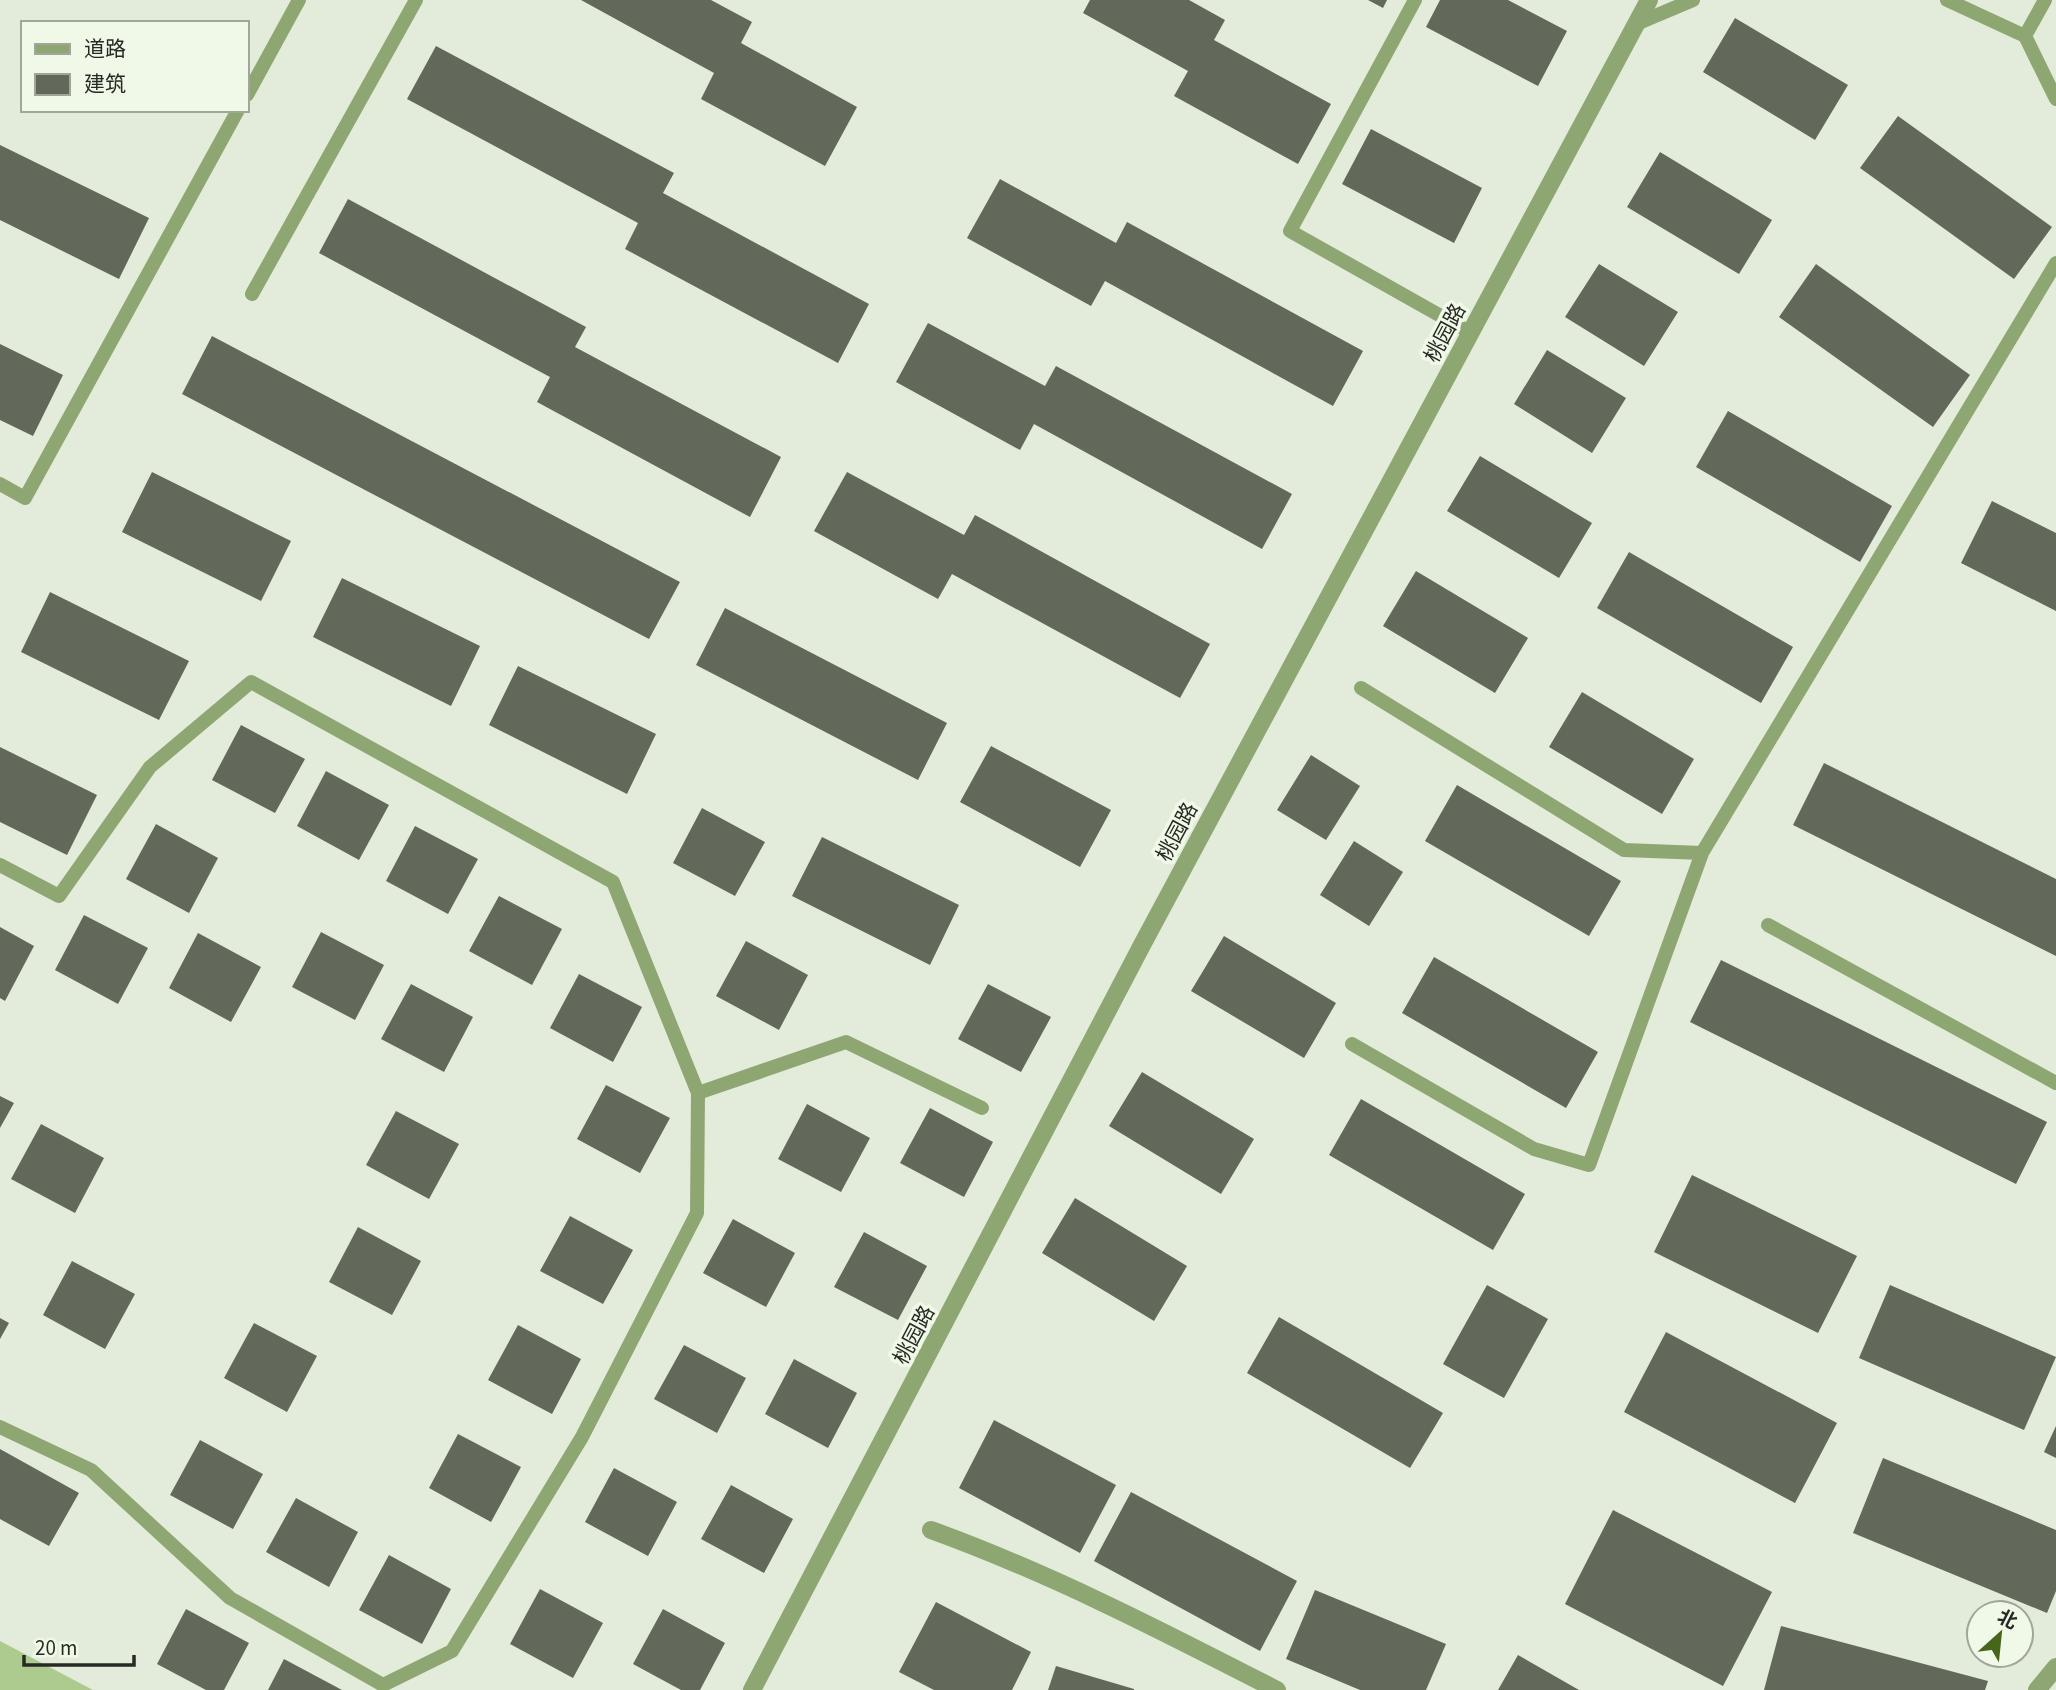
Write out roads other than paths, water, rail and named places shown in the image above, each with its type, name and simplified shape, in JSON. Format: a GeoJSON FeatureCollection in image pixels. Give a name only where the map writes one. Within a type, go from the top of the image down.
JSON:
{"type":"FeatureCollection","features":[{"type":"Feature","properties":{"kind":"street","name":"桃园路"},"geometry":{"type":"LineString","coordinates":[[752,1690],[1142,945],[1649,0]]}},
{"type":"Feature","properties":{"kind":"street"},"geometry":{"type":"LineString","coordinates":[[931,1530],[985,1549],[1163,1632],[1277,1690]]}},
{"type":"Feature","properties":{"kind":"street"},"geometry":{"type":"LineString","coordinates":[[2037,1690],[2056,1667]]}},
{"type":"Feature","properties":{"kind":"lane"},"geometry":{"type":"LineString","coordinates":[[248,93],[299,0]]}},
{"type":"Feature","properties":{"kind":"lane"},"geometry":{"type":"LineString","coordinates":[[252,294],[416,0]]}},
{"type":"Feature","properties":{"kind":"lane"},"geometry":{"type":"LineString","coordinates":[[1415,0],[1290,231],[1471,333]]}},
{"type":"Feature","properties":{"kind":"lane"},"geometry":{"type":"LineString","coordinates":[[1636,24],[1693,0]]}},
{"type":"Feature","properties":{"kind":"lane"},"geometry":{"type":"LineString","coordinates":[[1947,0],[2025,36],[2056,99]]}},
{"type":"Feature","properties":{"kind":"lane"},"geometry":{"type":"LineString","coordinates":[[2025,36],[2045,0]]}},
{"type":"Feature","properties":{"kind":"lane"},"geometry":{"type":"LineString","coordinates":[[0,485],[25,498],[237,112]]}},
{"type":"Feature","properties":{"kind":"lane"},"geometry":{"type":"LineString","coordinates":[[1352,1044],[1534,1149],[1589,1165],[1702,853],[2056,263]]}},
{"type":"Feature","properties":{"kind":"lane"},"geometry":{"type":"LineString","coordinates":[[0,865],[59,896],[150,767],[251,682],[613,882],[698,1093],[697,1213],[582,1437],[452,1651],[383,1685],[230,1598],[92,1470],[0,1427]]}},
{"type":"Feature","properties":{"kind":"lane"},"geometry":{"type":"LineString","coordinates":[[1362,688],[1624,850],[1702,853]]}},
{"type":"Feature","properties":{"kind":"lane"},"geometry":{"type":"LineString","coordinates":[[1768,925],[2056,1083]]}},
{"type":"Feature","properties":{"kind":"lane"},"geometry":{"type":"LineString","coordinates":[[698,1093],[846,1042],[982,1108]]}}]}
